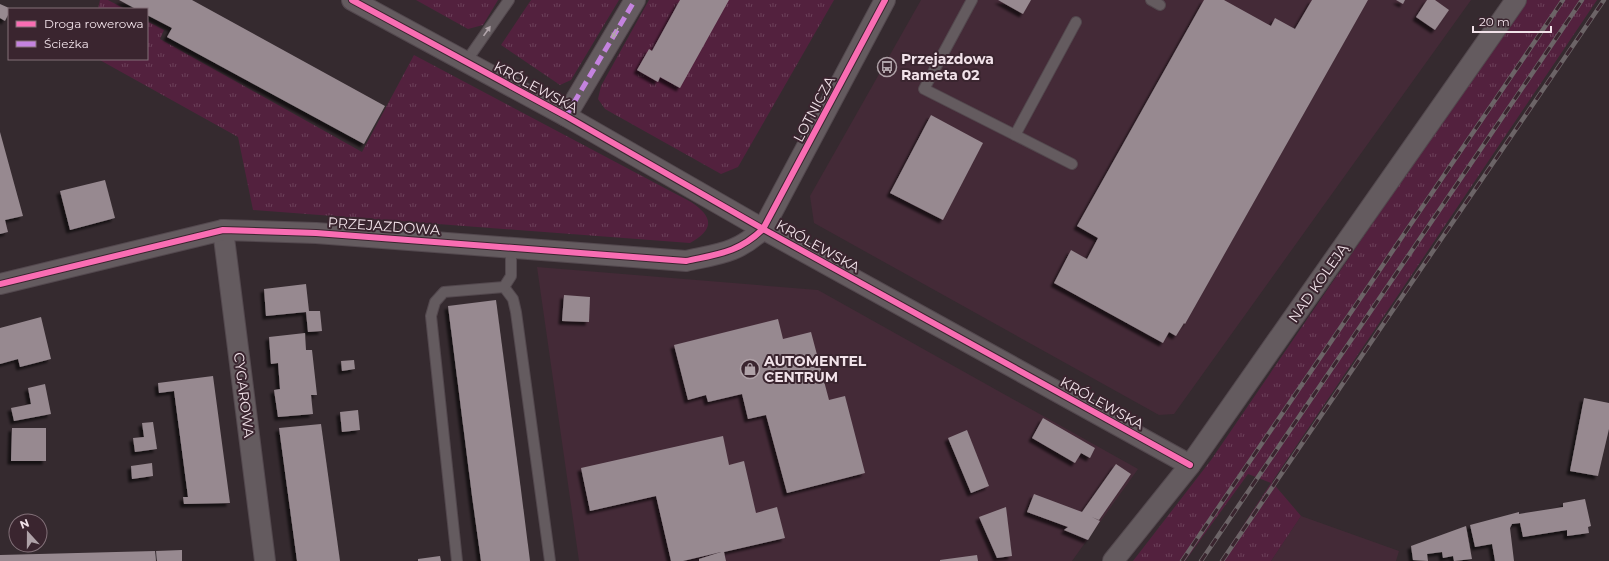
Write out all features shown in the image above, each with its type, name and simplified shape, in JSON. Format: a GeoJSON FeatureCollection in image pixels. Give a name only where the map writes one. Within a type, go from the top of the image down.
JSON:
{"type":"FeatureCollection","features":[{"type":"Feature","properties":{"kind":"street","name":"KRÓLEWSKA"},"geometry":{"type":"LineString","coordinates":[[352,0],[465,63],[566,116],[763,229],[1190,465]]}},
{"type":"Feature","properties":{"kind":"street"},"geometry":{"type":"LineString","coordinates":[[566,116],[635,0]]}},
{"type":"Feature","properties":{"kind":"street","name":"LOTNICZA"},"geometry":{"type":"LineString","coordinates":[[763,229],[885,0]]}},
{"type":"Feature","properties":{"kind":"street","name":"NAD KOLEJĄ"},"geometry":{"type":"LineString","coordinates":[[1113,561],[1190,465],[1516,0]]}},
{"type":"Feature","properties":{"kind":"street","name":"PRZEJAZDOWA"},"geometry":{"type":"LineString","coordinates":[[0,284],[223,230],[316,233],[686,261],[733,250],[752,240],[763,229]]}},
{"type":"Feature","properties":{"kind":"street","name":"CYGAROWA"},"geometry":{"type":"LineString","coordinates":[[223,230],[265,561]]}},
{"type":"Feature","properties":{"kind":"lane"},"geometry":{"type":"LineString","coordinates":[[465,63],[509,0]]}},
{"type":"Feature","properties":{"kind":"lane"},"geometry":{"type":"LineString","coordinates":[[972,0],[924,89],[1072,164]]}},
{"type":"Feature","properties":{"kind":"lane"},"geometry":{"type":"LineString","coordinates":[[1015,135],[1076,22]]}},
{"type":"Feature","properties":{"kind":"lane"},"geometry":{"type":"LineString","coordinates":[[457,561],[431,316],[435,302],[444,292],[504,286],[511,276],[511,248]]}},
{"type":"Feature","properties":{"kind":"lane"},"geometry":{"type":"LineString","coordinates":[[504,286],[513,299],[516,312],[550,561]]}},
{"type":"Feature","properties":{"kind":"shaded area"},"geometry":{"type":"Polygon","coordinates":[[[921,0],[1471,0],[1174,414],[1159,415],[814,223],[810,196],[921,0]]]}},
{"type":"Feature","properties":{"kind":"shaded area"},"geometry":{"type":"Polygon","coordinates":[[[537,267],[818,290],[1138,469],[1072,561],[579,561],[537,267]]]}},
{"type":"Feature","properties":{"kind":"shaded area"},"geometry":{"type":"Polygon","coordinates":[[[1301,516],[1399,551],[1396,561],[1271,561],[1301,516]]]}},
{"type":"Feature","properties":{"kind":"green space"},"geometry":{"type":"Polygon","coordinates":[[[100,0],[108,0],[123,8],[98,8],[100,0]]]}},
{"type":"Feature","properties":{"kind":"green space"},"geometry":{"type":"Polygon","coordinates":[[[416,0],[498,0],[483,25],[468,29],[416,0]]]}},
{"type":"Feature","properties":{"kind":"green space"},"geometry":{"type":"Polygon","coordinates":[[[531,0],[619,0],[571,80],[560,85],[501,45],[531,0]]]}},
{"type":"Feature","properties":{"kind":"green space"},"geometry":{"type":"Polygon","coordinates":[[[649,0],[834,0],[738,167],[721,174],[605,109],[598,99],[601,86],[649,0]]]}},
{"type":"Feature","properties":{"kind":"green space"},"geometry":{"type":"Polygon","coordinates":[[[1525,0],[1597,0],[1272,482],[1301,516],[1271,561],[1220,561],[1271,483],[1248,474],[1185,561],[1133,561],[1211,460],[1525,0]]]}},
{"type":"Feature","properties":{"kind":"green space"},"geometry":{"type":"Polygon","coordinates":[[[148,22],[164,30],[160,39],[362,152],[414,55],[691,202],[704,213],[708,223],[704,233],[690,243],[253,210],[238,137],[100,60],[148,60],[148,22]]]}},
{"type":"Feature","properties":{"kind":"building"},"geometry":{"type":"Polygon","coordinates":[[[119,0],[192,0],[385,106],[364,144],[167,37],[172,28],[148,16],[148,8],[134,8],[119,0]]]}},
{"type":"Feature","properties":{"kind":"building"},"geometry":{"type":"Polygon","coordinates":[[[680,0],[729,0],[680,88],[660,77],[658,82],[637,70],[649,49],[652,51],[680,0]]]}},
{"type":"Feature","properties":{"kind":"building"},"geometry":{"type":"Polygon","coordinates":[[[998,0],[1031,0],[1023,14],[998,0]]]}},
{"type":"Feature","properties":{"kind":"building"},"geometry":{"type":"Polygon","coordinates":[[[1204,0],[1224,0],[1271,26],[1275,18],[1295,29],[1312,0],[1368,0],[1185,324],[1184,323],[1176,336],[1169,332],[1163,343],[1054,283],[1071,250],[1087,259],[1098,238],[1077,226],[1204,0]]]}},
{"type":"Feature","properties":{"kind":"building"},"geometry":{"type":"Polygon","coordinates":[[[1396,0],[1405,0],[1403,4],[1396,0]]]}},
{"type":"Feature","properties":{"kind":"building"},"geometry":{"type":"Polygon","coordinates":[[[1427,0],[1435,0],[1449,10],[1435,30],[1416,17],[1427,0]]]}},
{"type":"Feature","properties":{"kind":"building"},"geometry":{"type":"Polygon","coordinates":[[[0,4],[9,8],[5,21],[0,18],[0,4]]]}},
{"type":"Feature","properties":{"kind":"building"},"geometry":{"type":"Polygon","coordinates":[[[931,115],[983,143],[943,220],[890,193],[931,115]]]}},
{"type":"Feature","properties":{"kind":"building"},"geometry":{"type":"Polygon","coordinates":[[[0,132],[23,216],[5,220],[8,232],[0,234],[0,132]]]}},
{"type":"Feature","properties":{"kind":"building"},"geometry":{"type":"Polygon","coordinates":[[[105,180],[115,218],[70,230],[60,191],[105,180]]]}},
{"type":"Feature","properties":{"kind":"building"},"geometry":{"type":"Polygon","coordinates":[[[306,284],[309,311],[320,311],[322,331],[308,332],[306,312],[266,316],[264,289],[306,284]]]}},
{"type":"Feature","properties":{"kind":"building"},"geometry":{"type":"Polygon","coordinates":[[[564,295],[590,297],[589,322],[562,321],[564,295]]]}},
{"type":"Feature","properties":{"kind":"building"},"geometry":{"type":"Polygon","coordinates":[[[496,300],[530,561],[481,561],[472,496],[448,306],[496,300]]]}},
{"type":"Feature","properties":{"kind":"building"},"geometry":{"type":"Polygon","coordinates":[[[41,317],[51,359],[20,367],[18,359],[0,364],[0,328],[41,317]]]}},
{"type":"Feature","properties":{"kind":"building","name":"AUTOMENTEL CENTRUM"},"geometry":{"type":"Polygon","coordinates":[[[778,319],[783,339],[811,332],[829,400],[845,396],[865,473],[787,493],[766,415],[748,419],[742,394],[708,402],[706,395],[688,400],[674,345],[778,319]]]}},
{"type":"Feature","properties":{"kind":"building"},"geometry":{"type":"Polygon","coordinates":[[[305,333],[306,350],[312,350],[317,395],[311,395],[313,414],[278,417],[274,390],[280,389],[278,363],[271,364],[269,337],[305,333]]]}},
{"type":"Feature","properties":{"kind":"building"},"geometry":{"type":"Polygon","coordinates":[[[354,360],[355,369],[342,371],[341,361],[354,360]]]}},
{"type":"Feature","properties":{"kind":"building"},"geometry":{"type":"Polygon","coordinates":[[[213,376],[230,503],[184,504],[183,497],[188,497],[174,391],[159,393],[158,383],[213,376]]]}},
{"type":"Feature","properties":{"kind":"building"},"geometry":{"type":"Polygon","coordinates":[[[45,384],[51,414],[14,421],[11,408],[31,404],[28,388],[45,384]]]}},
{"type":"Feature","properties":{"kind":"building"},"geometry":{"type":"Polygon","coordinates":[[[1584,398],[1609,403],[1609,429],[1598,476],[1570,471],[1584,398]]]}},
{"type":"Feature","properties":{"kind":"building"},"geometry":{"type":"Polygon","coordinates":[[[358,410],[360,430],[342,432],[340,412],[358,410]]]}},
{"type":"Feature","properties":{"kind":"building"},"geometry":{"type":"Polygon","coordinates":[[[1043,418],[1095,448],[1090,458],[1081,453],[1075,463],[1032,438],[1043,418]]]}},
{"type":"Feature","properties":{"kind":"building"},"geometry":{"type":"Polygon","coordinates":[[[153,422],[157,449],[135,452],[133,438],[144,437],[142,423],[153,422]]]}},
{"type":"Feature","properties":{"kind":"building"},"geometry":{"type":"Polygon","coordinates":[[[321,424],[340,561],[297,561],[279,428],[321,424]]]}},
{"type":"Feature","properties":{"kind":"building"},"geometry":{"type":"Polygon","coordinates":[[[12,428],[46,428],[46,461],[11,461],[12,428]]]}},
{"type":"Feature","properties":{"kind":"building"},"geometry":{"type":"Polygon","coordinates":[[[967,430],[989,486],[971,493],[948,438],[967,430]]]}},
{"type":"Feature","properties":{"kind":"building"},"geometry":{"type":"Polygon","coordinates":[[[723,436],[729,465],[744,461],[756,513],[777,507],[785,538],[724,552],[726,561],[699,561],[699,559],[721,552],[683,561],[671,561],[656,496],[590,511],[581,468],[723,436]]]}},
{"type":"Feature","properties":{"kind":"building"},"geometry":{"type":"Polygon","coordinates":[[[152,463],[153,476],[132,479],[131,466],[152,463]]]}},
{"type":"Feature","properties":{"kind":"building"},"geometry":{"type":"Polygon","coordinates":[[[1116,464],[1131,474],[1099,520],[1092,517],[1100,521],[1088,540],[1064,530],[1068,527],[1027,512],[1034,494],[1082,512],[1116,464]]]}},
{"type":"Feature","properties":{"kind":"building"},"geometry":{"type":"Polygon","coordinates":[[[1585,499],[1591,526],[1588,527],[1589,533],[1567,536],[1567,530],[1523,537],[1520,523],[1512,524],[1510,528],[1514,561],[1495,561],[1492,544],[1475,547],[1470,525],[1519,512],[1519,514],[1563,507],[1563,503],[1585,499]]]}},
{"type":"Feature","properties":{"kind":"building"},"geometry":{"type":"Polygon","coordinates":[[[1006,507],[1012,556],[997,558],[979,517],[1006,507]]]}},
{"type":"Feature","properties":{"kind":"building"},"geometry":{"type":"Polygon","coordinates":[[[1466,526],[1472,559],[1454,561],[1453,556],[1443,558],[1442,552],[1427,554],[1428,561],[1413,560],[1411,546],[1466,526]]]}},
{"type":"Feature","properties":{"kind":"building"},"geometry":{"type":"Polygon","coordinates":[[[182,550],[182,561],[157,561],[156,551],[182,550]]]}},
{"type":"Feature","properties":{"kind":"building"},"geometry":{"type":"Polygon","coordinates":[[[155,551],[156,561],[0,561],[0,555],[155,551]]]}},
{"type":"Feature","properties":{"kind":"building"},"geometry":{"type":"Polygon","coordinates":[[[977,555],[978,561],[940,561],[940,560],[977,555]]]}},
{"type":"Feature","properties":{"kind":"building"},"geometry":{"type":"Polygon","coordinates":[[[440,556],[441,561],[418,561],[418,559],[440,556]]]}},
{"type":"Feature","properties":{"kind":"railway"},"geometry":{"type":"LineString","coordinates":[[1182,561],[1563,0]]}},
{"type":"Feature","properties":{"kind":"railway"},"geometry":{"type":"LineString","coordinates":[[1201,561],[1582,0]]}},
{"type":"Feature","properties":{"kind":"railway"},"geometry":{"type":"LineString","coordinates":[[1222,561],[1604,0]]}},
{"type":"Feature","properties":{"kind":"marked path"},"geometry":{"type":"LineString","coordinates":[[566,116],[635,0]]}},
{"type":"Feature","properties":{"kind":"cycle path"},"geometry":{"type":"LineString","coordinates":[[352,0],[566,116],[763,229],[1190,465]]}},
{"type":"Feature","properties":{"kind":"cycle path"},"geometry":{"type":"LineString","coordinates":[[0,284],[223,230],[316,233],[686,261],[718,254],[736,248],[754,237],[763,229],[885,0]]}},
{"type":"Feature","properties":{"kind":"place","name":"Przejazdowa Rameta 02"},"geometry":{"type":"Point","coordinates":[887,67]}},
{"type":"Feature","properties":{"kind":"place","name":"AUTOMENTEL CENTRUM"},"geometry":{"type":"Point","coordinates":[750,369]}}]}
